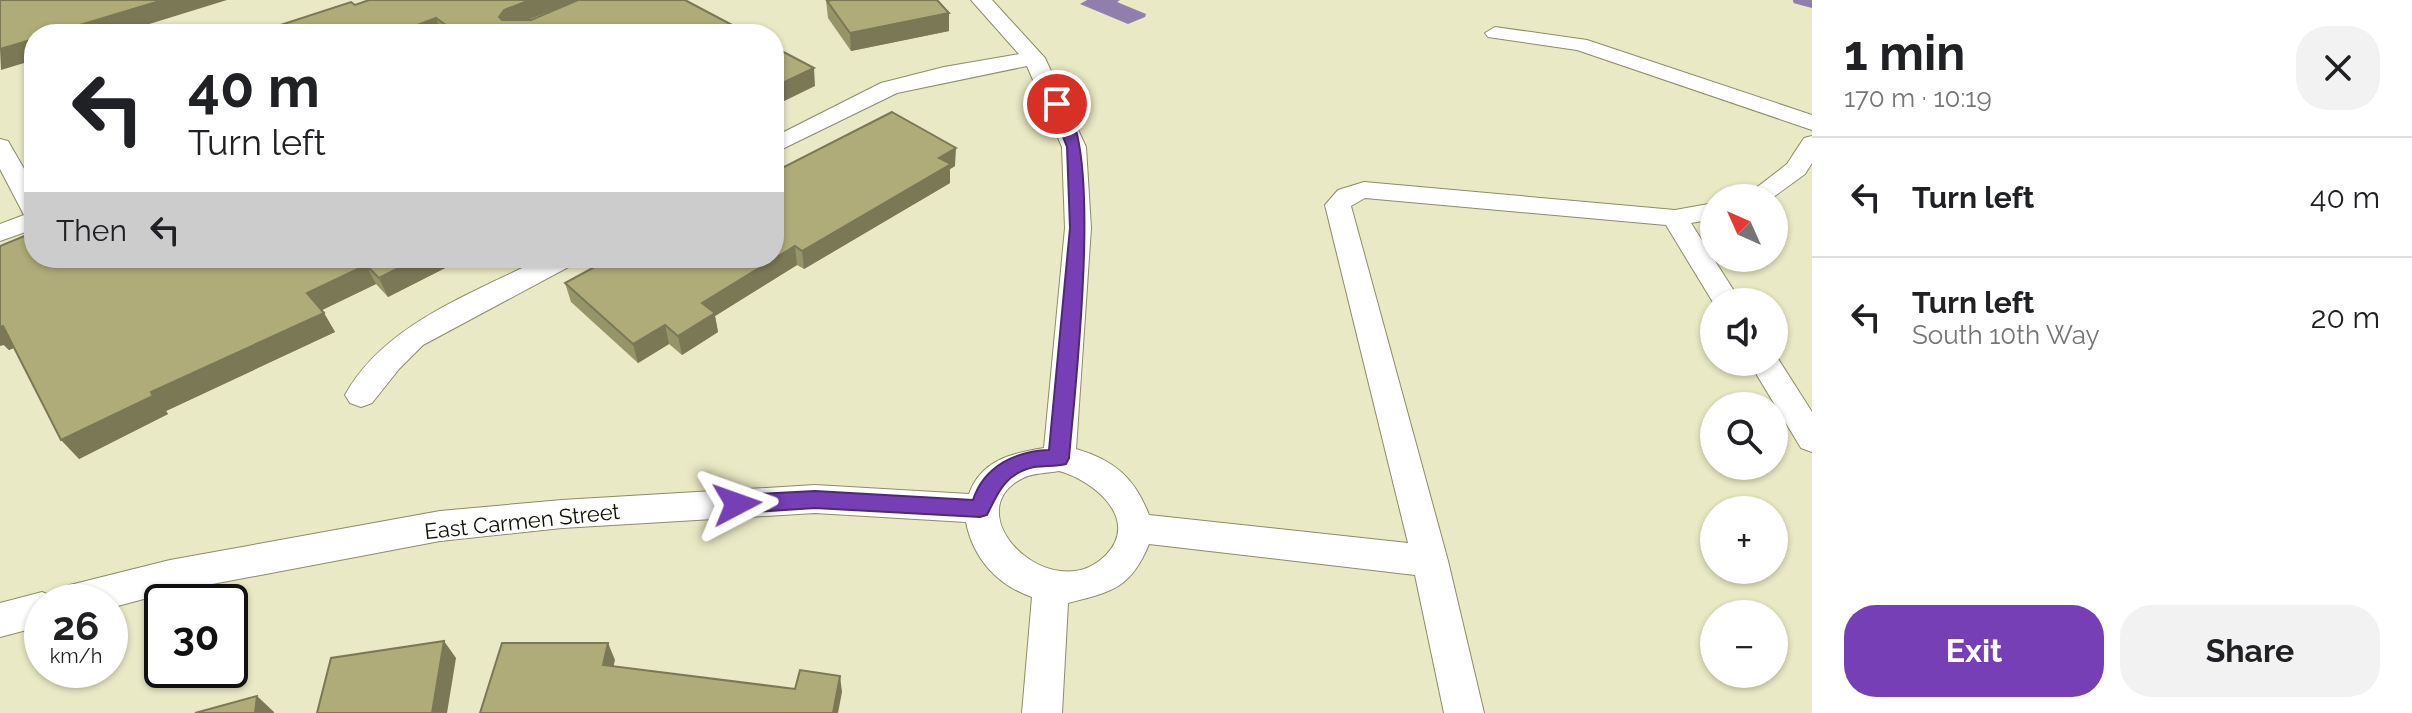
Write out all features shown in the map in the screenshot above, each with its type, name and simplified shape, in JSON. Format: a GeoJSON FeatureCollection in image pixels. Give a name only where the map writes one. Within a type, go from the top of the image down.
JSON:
{"type":"FeatureCollection","features":[{"type":"Feature","properties":{"kind":"street"},"geometry":{"type":"LineString","coordinates":[[981,0],[1034,58],[1074,147],[1078,228],[1059,458]]}},
{"type":"Feature","properties":{"kind":"street"},"geometry":{"type":"LineString","coordinates":[[1495,33],[1580,44],[1812,123]]}},
{"type":"Feature","properties":{"kind":"street"},"geometry":{"type":"LineString","coordinates":[[784,141],[889,88],[944,74],[1034,58]]}},
{"type":"Feature","properties":{"kind":"street"},"geometry":{"type":"LineString","coordinates":[[1775,184],[1796,169],[1812,143]]}},
{"type":"Feature","properties":{"kind":"street"},"geometry":{"type":"LineString","coordinates":[[0,146],[24,191]]}},
{"type":"Feature","properties":{"kind":"street"},"geometry":{"type":"LineString","coordinates":[[1464,713],[1430,561],[1338,205],[1347,195],[1364,190],[1675,218],[1700,214]]}},
{"type":"Feature","properties":{"kind":"street"},"geometry":{"type":"LineString","coordinates":[[1675,218],[1718,288]]}},
{"type":"Feature","properties":{"kind":"street"},"geometry":{"type":"LineString","coordinates":[[0,233],[24,224]]}},
{"type":"Feature","properties":{"kind":"street"},"geometry":{"type":"LineString","coordinates":[[361,395],[388,361],[413,338],[535,268]]}},
{"type":"Feature","properties":{"kind":"street"},"geometry":{"type":"LineString","coordinates":[[1773,376],[1812,439]]}},
{"type":"Feature","properties":{"kind":"street"},"geometry":{"type":"LineString","coordinates":[[1059,458],[1082,463],[1103,474],[1120,489],[1131,508],[1136,528],[1131,549],[1120,566],[1101,579],[1077,586],[1051,586],[1026,579],[1005,565],[990,549],[981,529],[980,509],[986,491],[998,476],[1015,465],[1036,459],[1059,458]]}},
{"type":"Feature","properties":{"kind":"street","name":"East Carmen Street"},"geometry":{"type":"LineString","coordinates":[[128,587],[170,576],[470,523],[562,514],[815,499],[980,509]]}},
{"type":"Feature","properties":{"kind":"street"},"geometry":{"type":"LineString","coordinates":[[1136,528],[1430,561]]}},
{"type":"Feature","properties":{"kind":"street"},"geometry":{"type":"LineString","coordinates":[[1042,713],[1051,586]]}},
{"type":"Feature","properties":{"kind":"street"},"geometry":{"type":"LineString","coordinates":[[0,620],[24,614]]}},
{"type":"Feature","properties":{"kind":"shaded area"},"geometry":{"type":"Polygon","coordinates":[[[1087,0],[1120,0],[1117,2],[1146,14],[1128,24],[1080,4],[1087,0]]]}},
{"type":"Feature","properties":{"kind":"building"},"geometry":{"type":"Polygon","coordinates":[[[0,0],[163,0],[83,24],[24,24],[24,42],[0,49],[0,0]]]}},
{"type":"Feature","properties":{"kind":"building"},"geometry":{"type":"Polygon","coordinates":[[[369,0],[530,0],[504,10],[499,17],[502,20],[531,20],[578,0],[685,0],[730,24],[444,24],[436,18],[420,24],[284,24],[351,2],[355,5],[369,0]]]}},
{"type":"Feature","properties":{"kind":"building"},"geometry":{"type":"Polygon","coordinates":[[[937,0],[949,13],[850,33],[827,1],[937,0]]]}},
{"type":"Feature","properties":{"kind":"building"},"geometry":{"type":"Polygon","coordinates":[[[784,52],[814,68],[784,82],[784,52]]]}},
{"type":"Feature","properties":{"kind":"building"},"geometry":{"type":"Polygon","coordinates":[[[892,112],[956,148],[939,158],[951,164],[802,251],[795,246],[784,253],[784,167],[892,112]]]}},
{"type":"Feature","properties":{"kind":"building"},"geometry":{"type":"Polygon","coordinates":[[[24,236],[24,268],[360,268],[307,293],[324,313],[151,392],[153,396],[61,440],[3,326],[0,327],[0,246],[24,236]]]}},
{"type":"Feature","properties":{"kind":"building"},"geometry":{"type":"Polygon","coordinates":[[[369,268],[398,268],[379,278],[369,268]]]}},
{"type":"Feature","properties":{"kind":"building"},"geometry":{"type":"Polygon","coordinates":[[[593,268],[759,268],[702,303],[715,313],[678,336],[665,325],[633,344],[565,283],[593,268]]]}},
{"type":"Feature","properties":{"kind":"building"},"geometry":{"type":"Polygon","coordinates":[[[444,641],[432,713],[317,713],[331,658],[444,641]]]}},
{"type":"Feature","properties":{"kind":"building"},"geometry":{"type":"Polygon","coordinates":[[[502,643],[608,643],[603,665],[795,689],[800,670],[840,676],[833,713],[480,713],[502,643]]]}},
{"type":"Feature","properties":{"kind":"building"},"geometry":{"type":"Polygon","coordinates":[[[257,696],[255,713],[195,713],[257,696]]]}},
{"type":"Feature","properties":{"kind":"waterway"},"geometry":{"type":"LineString","coordinates":[[1797,0],[1812,4]]}},
{"type":"Feature","properties":{"kind":"route"},"geometry":{"type":"LineString","coordinates":[[737,504],[815,499],[980,509],[986,491],[998,476],[1015,465],[1036,459],[1059,458],[1078,228],[1074,147],[1057,104]]}}]}
